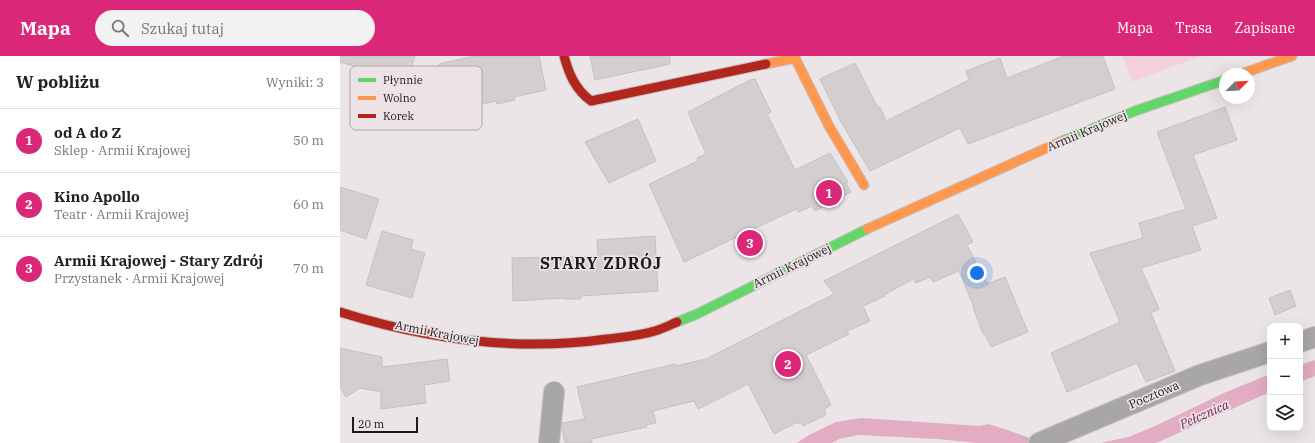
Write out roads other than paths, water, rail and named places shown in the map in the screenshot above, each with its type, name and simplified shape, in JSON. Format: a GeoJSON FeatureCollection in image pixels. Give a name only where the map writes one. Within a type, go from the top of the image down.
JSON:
{"type":"FeatureCollection","features":[{"type":"Feature","properties":{"kind":"main road"},"geometry":{"type":"LineString","coordinates":[[564,56],[570,77],[582,95],[591,101],[795,58],[829,126],[864,185]]}},
{"type":"Feature","properties":{"kind":"main road"},"geometry":{"type":"LineString","coordinates":[[1255,69],[1292,56]]}},
{"type":"Feature","properties":{"kind":"main road","name":"Armii Krajowej"},"geometry":{"type":"LineString","coordinates":[[340,312],[359,318],[438,336],[492,343],[543,345],[581,343],[655,331],[695,315],[887,220],[1085,131],[1135,111],[1219,82]]}},
{"type":"Feature","properties":{"kind":"street"},"geometry":{"type":"LineString","coordinates":[[1303,341],[1315,337]]}},
{"type":"Feature","properties":{"kind":"street","name":"Pocztowa"},"geometry":{"type":"LineString","coordinates":[[1043,441],[1200,375],[1267,353]]}},
{"type":"Feature","properties":{"kind":"street"},"geometry":{"type":"LineString","coordinates":[[549,443],[554,392]]}},
{"type":"Feature","properties":{"kind":"water"},"geometry":{"type":"Polygon","coordinates":[[[1315,360],[1315,376],[1303,381],[1303,364],[1315,360]]]}},
{"type":"Feature","properties":{"kind":"water","name":"Pełcznica"},"geometry":{"type":"Polygon","coordinates":[[[1267,375],[1267,393],[1156,443],[1101,443],[1128,437],[1153,427],[1224,393],[1267,375]]]}},
{"type":"Feature","properties":{"kind":"water"},"geometry":{"type":"Polygon","coordinates":[[[861,418],[980,426],[989,424],[1045,443],[976,443],[938,439],[858,435],[839,439],[832,443],[797,443],[809,435],[836,422],[861,418]]]}},
{"type":"Feature","properties":{"kind":"place","name":"od A do Z"},"geometry":{"type":"Point","coordinates":[829,193]}},
{"type":"Feature","properties":{"kind":"place","name":"Armii Krajowej - Stary Zdrój"},"geometry":{"type":"Point","coordinates":[750,243]}},
{"type":"Feature","properties":{"kind":"place","name":"Kino Apollo"},"geometry":{"type":"Point","coordinates":[788,364]}},
{"type":"Feature","properties":{"kind":"district","name":"STARY ZDRÓJ"},"geometry":{"type":"Point","coordinates":[601,263]}}]}
